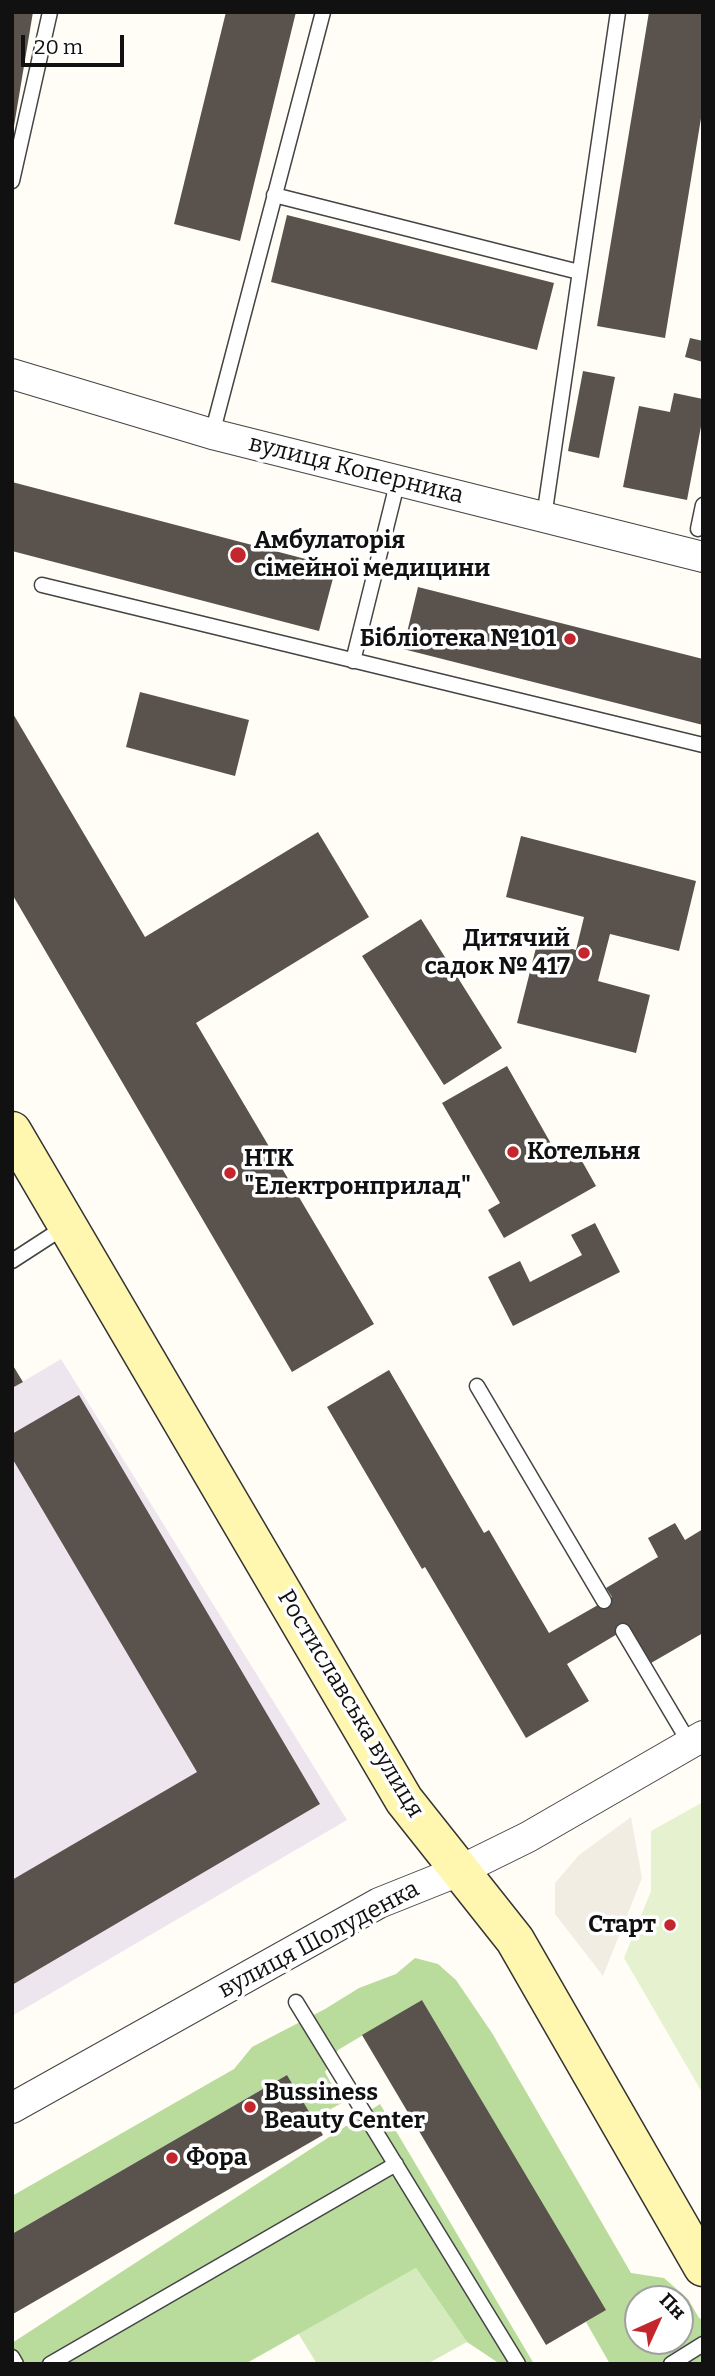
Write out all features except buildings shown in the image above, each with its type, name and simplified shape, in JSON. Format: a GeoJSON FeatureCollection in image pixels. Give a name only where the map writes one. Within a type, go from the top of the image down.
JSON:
{"type":"FeatureCollection","features":[{"type":"Feature","properties":{"kind":"street","name":"вулиця Коперника"},"geometry":{"type":"LineString","coordinates":[[12,374],[212,434],[544,517],[700,543]]}},
{"type":"Feature","properties":{"kind":"street","name":"Ростиславська вулиця"},"geometry":{"type":"LineString","coordinates":[[12,1131],[404,1800],[514,1940],[703,2267]]}},
{"type":"Feature","properties":{"kind":"street","name":"вулиця Шолуденка"},"geometry":{"type":"LineString","coordinates":[[12,2108],[379,1903],[459,1871],[528,1837],[696,1740]]}},
{"type":"Feature","properties":{"kind":"lane"},"geometry":{"type":"LineString","coordinates":[[12,181],[50,12]]}},
{"type":"Feature","properties":{"kind":"lane"},"geometry":{"type":"LineString","coordinates":[[212,434],[323,12]]}},
{"type":"Feature","properties":{"kind":"lane"},"geometry":{"type":"LineString","coordinates":[[544,517],[618,12]]}},
{"type":"Feature","properties":{"kind":"lane"},"geometry":{"type":"LineString","coordinates":[[274,195],[579,272]]}},
{"type":"Feature","properties":{"kind":"lane"},"geometry":{"type":"LineString","coordinates":[[353,661],[398,480]]}},
{"type":"Feature","properties":{"kind":"lane"},"geometry":{"type":"LineString","coordinates":[[700,543],[703,505]]}},
{"type":"Feature","properties":{"kind":"lane"},"geometry":{"type":"LineString","coordinates":[[42,585],[703,745]]}},
{"type":"Feature","properties":{"kind":"lane"},"geometry":{"type":"LineString","coordinates":[[12,1261],[68,1226]]}},
{"type":"Feature","properties":{"kind":"lane"},"geometry":{"type":"LineString","coordinates":[[477,1386],[604,1601]]}},
{"type":"Feature","properties":{"kind":"lane"},"geometry":{"type":"LineString","coordinates":[[623,1631],[696,1740]]}},
{"type":"Feature","properties":{"kind":"lane"},"geometry":{"type":"LineString","coordinates":[[296,2002],[518,2364]]}},
{"type":"Feature","properties":{"kind":"lane"},"geometry":{"type":"LineString","coordinates":[[50,2364],[396,2164]]}},
{"type":"Feature","properties":{"kind":"lane"},"geometry":{"type":"LineString","coordinates":[[671,2364],[703,2344]]}},
{"type":"Feature","properties":{"kind":"lane"},"geometry":{"type":"LineString","coordinates":[[12,2357],[16,2364]]}},
{"type":"Feature","properties":{"kind":"shaded area"},"geometry":{"type":"Polygon","coordinates":[[[61,1359],[347,1820],[12,2016],[12,1388],[61,1359]]]}},
{"type":"Feature","properties":{"kind":"shaded area"},"geometry":{"type":"Polygon","coordinates":[[[631,1817],[642,1878],[603,1976],[555,1914],[555,1883],[579,1855],[631,1817]]]}},
{"type":"Feature","properties":{"kind":"green space","name":"Старт"},"geometry":{"type":"Polygon","coordinates":[[[703,1802],[703,2094],[624,1958],[651,1891],[651,1831],[703,1802]]]}},
{"type":"Feature","properties":{"kind":"green space"},"geometry":{"type":"Polygon","coordinates":[[[415,1958],[438,1964],[456,1980],[492,2033],[631,2273],[664,2278],[672,2285],[624,2285],[624,2355],[694,2355],[694,2309],[703,2320],[703,2364],[610,2364],[586,2322],[605,2310],[422,2000],[338,2050],[325,2072],[342,2103],[314,2121],[287,2075],[12,2234],[12,2196],[234,2069],[252,2047],[359,1988],[396,1974],[415,1958]]]}},
{"type":"Feature","properties":{"kind":"green space"},"geometry":{"type":"Polygon","coordinates":[[[380,2104],[534,2364],[500,2364],[467,2342],[416,2268],[245,2364],[12,2364],[12,2343],[380,2104]]]}},
{"type":"Feature","properties":{"kind":"green space"},"geometry":{"type":"Polygon","coordinates":[[[416,2268],[467,2342],[427,2364],[317,2364],[298,2333],[416,2268]]]}},
{"type":"Feature","properties":{"kind":"place","name":"Амбулаторія сімейної медицини"},"geometry":{"type":"Point","coordinates":[238,555]}},
{"type":"Feature","properties":{"kind":"place","name":"Бібліотека №101"},"geometry":{"type":"Point","coordinates":[570,639]}},
{"type":"Feature","properties":{"kind":"place","name":"Дитячий садок № 417"},"geometry":{"type":"Point","coordinates":[584,953]}},
{"type":"Feature","properties":{"kind":"place","name":"Котельня"},"geometry":{"type":"Point","coordinates":[513,1152]}},
{"type":"Feature","properties":{"kind":"place","name":"НТК \"Електронприлад\""},"geometry":{"type":"Point","coordinates":[230,1173]}},
{"type":"Feature","properties":{"kind":"place","name":"Старт"},"geometry":{"type":"Point","coordinates":[670,1925]}},
{"type":"Feature","properties":{"kind":"place","name":"Bussiness Beauty Center"},"geometry":{"type":"Point","coordinates":[250,2107]}},
{"type":"Feature","properties":{"kind":"place","name":"Фора"},"geometry":{"type":"Point","coordinates":[172,2158]}}]}
